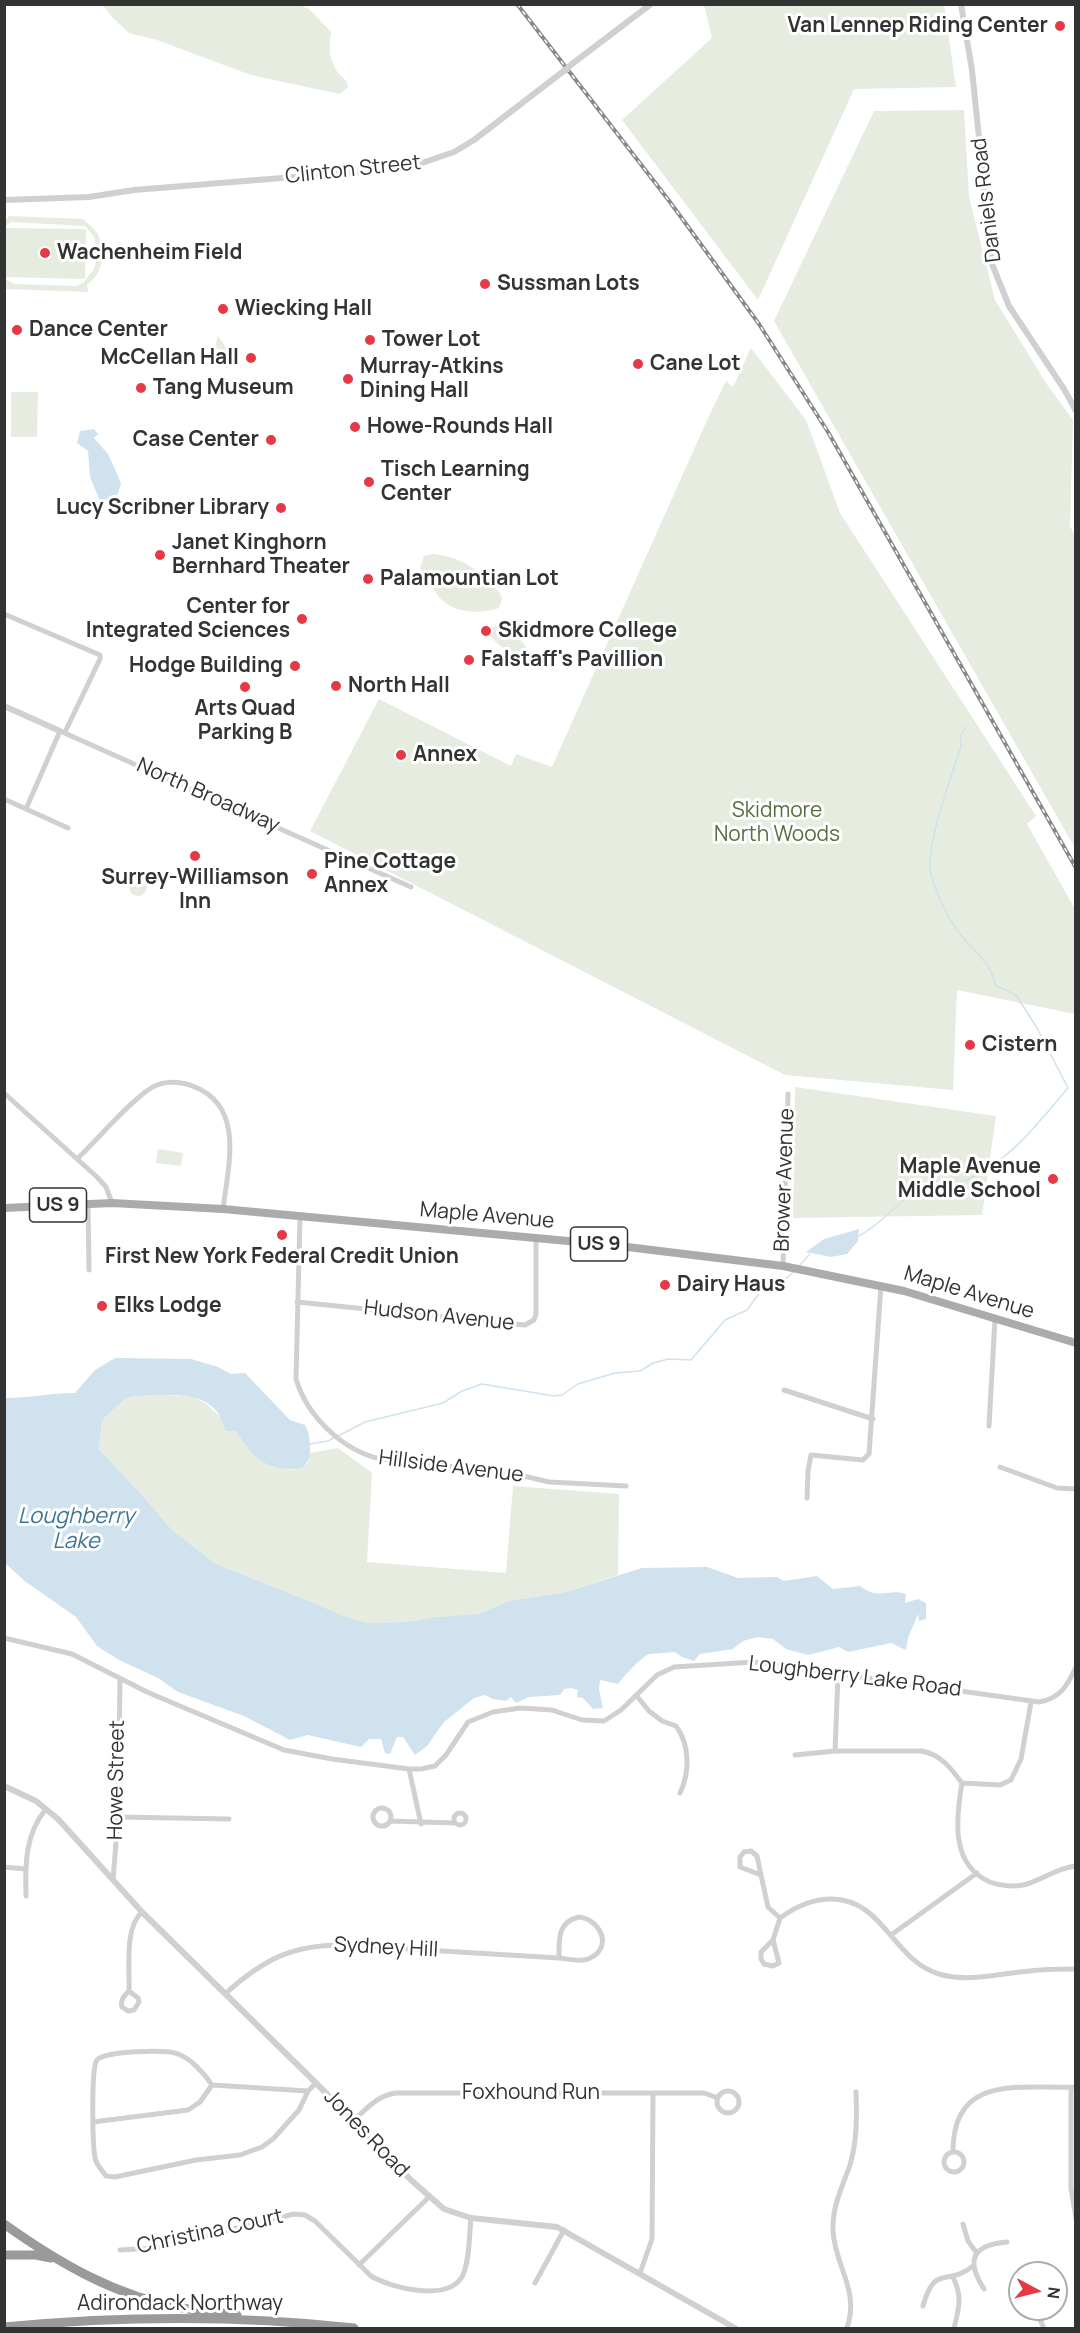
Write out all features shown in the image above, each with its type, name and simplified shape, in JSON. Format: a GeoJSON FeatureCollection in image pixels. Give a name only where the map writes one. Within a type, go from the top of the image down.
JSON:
{"type":"FeatureCollection","features":[{"type":"Feature","properties":{"kind":"highway"},"geometry":{"type":"LineString","coordinates":[[4,2224],[56,2259],[92,2279],[157,2302],[284,2321]]}},
{"type":"Feature","properties":{"kind":"highway"},"geometry":{"type":"LineString","coordinates":[[4,2255],[36,2255],[56,2259]]}},
{"type":"Feature","properties":{"kind":"highway","name":"Adirondack Northway"},"geometry":{"type":"LineString","coordinates":[[4,2327],[142,2318],[284,2321],[354,2328]]}},
{"type":"Feature","properties":{"kind":"main road","name":"Maple Avenue"},"geometry":{"type":"LineString","coordinates":[[112,1203],[223,1209],[536,1238],[783,1266],[881,1286],[1076,1343]]}},
{"type":"Feature","properties":{"kind":"main road","name":"US 9"},"geometry":{"type":"LineString","coordinates":[[4,1208],[112,1203]]}},
{"type":"Feature","properties":{"kind":"street","name":"Clinton Street"},"geometry":{"type":"LineString","coordinates":[[4,200],[90,197],[134,190],[416,165],[453,152],[474,140],[651,4]]}},
{"type":"Feature","properties":{"kind":"street","name":"Daniels Road"},"geometry":{"type":"LineString","coordinates":[[962,4],[974,81],[993,264],[1009,306],[1076,411]]}},
{"type":"Feature","properties":{"kind":"street"},"geometry":{"type":"LineString","coordinates":[[4,614],[100,655],[26,809]]}},
{"type":"Feature","properties":{"kind":"street","name":"North Broadway"},"geometry":{"type":"LineString","coordinates":[[4,706],[411,887]]}},
{"type":"Feature","properties":{"kind":"street"},"geometry":{"type":"LineString","coordinates":[[4,799],[68,828]]}},
{"type":"Feature","properties":{"kind":"street"},"geometry":{"type":"LineString","coordinates":[[78,1158],[150,1088],[170,1082],[186,1083],[216,1100],[229,1125],[230,1146],[223,1209]]}},
{"type":"Feature","properties":{"kind":"street"},"geometry":{"type":"LineString","coordinates":[[4,1093],[78,1158],[106,1187],[112,1203]]}},
{"type":"Feature","properties":{"kind":"street","name":"Brower Avenue"},"geometry":{"type":"LineString","coordinates":[[783,1266],[788,1094]]}},
{"type":"Feature","properties":{"kind":"street"},"geometry":{"type":"LineString","coordinates":[[88,1204],[88,1270]]}},
{"type":"Feature","properties":{"kind":"street","name":"Hillside Avenue"},"geometry":{"type":"LineString","coordinates":[[300,1217],[296,1379],[306,1405],[317,1419],[363,1455],[380,1459],[512,1473],[549,1482],[626,1486]]}},
{"type":"Feature","properties":{"kind":"street","name":"Hudson Avenue"},"geometry":{"type":"LineString","coordinates":[[297,1302],[525,1325],[534,1320],[536,1314],[536,1238]]}},
{"type":"Feature","properties":{"kind":"street"},"geometry":{"type":"LineString","coordinates":[[807,1498],[811,1455],[852,1460],[867,1458],[869,1454],[881,1286]]}},
{"type":"Feature","properties":{"kind":"street"},"geometry":{"type":"LineString","coordinates":[[989,1426],[995,1319]]}},
{"type":"Feature","properties":{"kind":"street"},"geometry":{"type":"LineString","coordinates":[[784,1390],[873,1419]]}},
{"type":"Feature","properties":{"kind":"street"},"geometry":{"type":"LineString","coordinates":[[999,1467],[1056,1488],[1076,1489]]}},
{"type":"Feature","properties":{"kind":"street","name":"Loughberry Lake Road"},"geometry":{"type":"LineString","coordinates":[[4,1638],[72,1654],[120,1680],[284,1750],[332,1759],[421,1769],[435,1766],[446,1755],[468,1722],[493,1712],[520,1708],[552,1710],[582,1720],[604,1721],[621,1710],[657,1676],[674,1667],[754,1662],[962,1690],[1031,1702],[1056,1698],[1063,1692],[1076,1667]]}},
{"type":"Feature","properties":{"kind":"street"},"geometry":{"type":"LineString","coordinates":[[835,1750],[838,1675]]}},
{"type":"Feature","properties":{"kind":"street","name":"Howe Street"},"geometry":{"type":"LineString","coordinates":[[113,1880],[118,1817],[120,1680]]}},
{"type":"Feature","properties":{"kind":"street"},"geometry":{"type":"LineString","coordinates":[[636,1695],[649,1711],[662,1721],[676,1726],[685,1742],[687,1762],[680,1793]]}},
{"type":"Feature","properties":{"kind":"street"},"geometry":{"type":"LineString","coordinates":[[962,1783],[1000,1785],[1011,1780],[1021,1759],[1031,1702]]}},
{"type":"Feature","properties":{"kind":"street"},"geometry":{"type":"LineString","coordinates":[[795,1755],[835,1750],[922,1751],[933,1754],[949,1766],[962,1783],[957,1808],[959,1842],[967,1863],[977,1874],[997,1884],[1011,1886],[1028,1883],[1061,1869],[1076,1866]]}},
{"type":"Feature","properties":{"kind":"street"},"geometry":{"type":"LineString","coordinates":[[410,1768],[421,1824]]}},
{"type":"Feature","properties":{"kind":"street","name":"Jones Road"},"geometry":{"type":"LineString","coordinates":[[4,1786],[29,1797],[66,1828],[142,1911],[429,2197],[444,2209],[471,2218],[548,2225],[564,2230],[735,2328]]}},
{"type":"Feature","properties":{"kind":"street"},"geometry":{"type":"LineString","coordinates":[[26,1896],[25,1869],[33,1826],[46,1809]]}},
{"type":"Feature","properties":{"kind":"street"},"geometry":{"type":"LineString","coordinates":[[118,1817],[229,1819]]}},
{"type":"Feature","properties":{"kind":"street"},"geometry":{"type":"LineString","coordinates":[[390,1821],[421,1824],[455,1823]]}},
{"type":"Feature","properties":{"kind":"street"},"geometry":{"type":"LineString","coordinates":[[761,1875],[740,1866],[740,1857],[744,1852],[755,1853],[761,1875],[768,1907],[780,1918]]}},
{"type":"Feature","properties":{"kind":"street"},"geometry":{"type":"LineString","coordinates":[[4,1867],[25,1869]]}},
{"type":"Feature","properties":{"kind":"street"},"geometry":{"type":"LineString","coordinates":[[891,1935],[977,1874]]}},
{"type":"Feature","properties":{"kind":"street"},"geometry":{"type":"LineString","coordinates":[[773,1940],[780,1959],[779,1963],[773,1966],[764,1964],[760,1959],[761,1952],[773,1940],[780,1918],[811,1902],[838,1899],[850,1901],[866,1909],[906,1954],[924,1968],[954,1977],[1076,1969]]}},
{"type":"Feature","properties":{"kind":"street"},"geometry":{"type":"LineString","coordinates":[[129,1991],[131,1931],[134,1920],[142,1911]]}},
{"type":"Feature","properties":{"kind":"street","name":"Sydney Hill"},"geometry":{"type":"LineString","coordinates":[[226,1993],[254,1968],[273,1957],[318,1945],[577,1960],[592,1958],[601,1946],[602,1938],[598,1926],[592,1921],[579,1917],[566,1923],[560,1935],[559,1958]]}},
{"type":"Feature","properties":{"kind":"street"},"geometry":{"type":"LineString","coordinates":[[308,2091],[212,2085],[178,2053],[108,2054],[97,2060],[94,2068],[95,2161],[106,2176],[115,2177],[196,2160],[240,2155],[262,2148],[299,2110],[308,2091],[316,2083]]}},
{"type":"Feature","properties":{"kind":"street"},"geometry":{"type":"LineString","coordinates":[[93,2122],[188,2110],[200,2102],[212,2085]]}},
{"type":"Feature","properties":{"kind":"street"},"geometry":{"type":"LineString","coordinates":[[953,2151],[958,2121],[969,2103],[981,2094],[999,2087],[1073,2087],[1071,2188],[1076,2219]]}},
{"type":"Feature","properties":{"kind":"street","name":"Foxhound Run"},"geometry":{"type":"LineString","coordinates":[[723,2092],[734,2092],[739,2101],[738,2108],[732,2113],[724,2113],[719,2108],[718,2098],[723,2092]]}},
{"type":"Feature","properties":{"kind":"street"},"geometry":{"type":"LineString","coordinates":[[847,2328],[852,2308],[851,2295],[833,2229],[836,2201],[855,2144],[856,2092]]}},
{"type":"Feature","properties":{"kind":"street","name":"Foxhound Run"},"geometry":{"type":"LineString","coordinates":[[353,2121],[386,2094],[396,2093],[704,2093],[718,2098]]}},
{"type":"Feature","properties":{"kind":"street"},"geometry":{"type":"LineString","coordinates":[[640,2273],[652,2240],[653,2093]]}},
{"type":"Feature","properties":{"kind":"street"},"geometry":{"type":"LineString","coordinates":[[359,2265],[429,2197]]}},
{"type":"Feature","properties":{"kind":"street","name":"Christina Court"},"geometry":{"type":"LineString","coordinates":[[120,2250],[155,2248],[294,2214],[305,2215],[315,2221],[371,2276],[390,2285],[423,2291],[455,2284],[462,2276],[466,2263],[471,2218]]}},
{"type":"Feature","properties":{"kind":"street"},"geometry":{"type":"LineString","coordinates":[[963,2224],[968,2241],[976,2252]]}},
{"type":"Feature","properties":{"kind":"street"},"geometry":{"type":"LineString","coordinates":[[535,2283],[564,2230]]}},
{"type":"Feature","properties":{"kind":"street"},"geometry":{"type":"LineString","coordinates":[[984,2289],[974,2265],[976,2252],[980,2248],[1007,2242]]}},
{"type":"Feature","properties":{"kind":"street"},"geometry":{"type":"LineString","coordinates":[[923,2306],[930,2284],[938,2279],[968,2270],[974,2265]]}},
{"type":"Feature","properties":{"kind":"street"},"geometry":{"type":"LineString","coordinates":[[952,2276],[960,2297],[960,2307],[954,2328]]}},
{"type":"Feature","properties":{"kind":"green space"},"geometry":{"type":"Polygon","coordinates":[[[103,5],[300,5],[309,9],[331,32],[332,61],[348,87],[340,94],[251,75],[157,40],[129,33],[103,5]]]}},
{"type":"Feature","properties":{"kind":"green space"},"geometry":{"type":"Polygon","coordinates":[[[704,5],[944,5],[956,87],[854,89],[758,300],[622,120],[712,38],[704,5]]]}},
{"type":"Feature","properties":{"kind":"green space"},"geometry":{"type":"Polygon","coordinates":[[[964,110],[969,197],[995,300],[1048,386],[1073,420],[1070,526],[1076,538],[1075,848],[774,321],[874,111],[964,110]]]}},
{"type":"Feature","properties":{"kind":"green space"},"geometry":{"type":"Polygon","coordinates":[[[9,216],[83,219],[92,227],[100,240],[102,261],[97,275],[87,285],[88,292],[5,289],[5,279],[14,284],[77,286],[84,282],[94,269],[98,255],[94,237],[85,226],[11,222],[5,226],[5,221],[9,216]]]}},
{"type":"Feature","properties":{"kind":"green space","name":"Wachenheim Field"},"geometry":{"type":"Polygon","coordinates":[[[6,228],[86,229],[85,279],[5,277],[6,228]]]}},
{"type":"Feature","properties":{"kind":"green space"},"geometry":{"type":"Polygon","coordinates":[[[218,336],[230,353],[227,354],[228,369],[209,358],[210,354],[213,354],[218,336]]]}},
{"type":"Feature","properties":{"kind":"green space","name":"Skidmore North Woods"},"geometry":{"type":"Polygon","coordinates":[[[751,348],[806,420],[840,513],[1036,816],[1027,824],[1075,909],[1075,1014],[957,990],[953,1090],[785,1075],[310,831],[379,699],[511,766],[516,754],[552,767],[708,418],[726,381],[733,387],[751,348]]]}},
{"type":"Feature","properties":{"kind":"green space"},"geometry":{"type":"Polygon","coordinates":[[[11,392],[38,392],[37,437],[11,437],[11,392]]]}},
{"type":"Feature","properties":{"kind":"green space"},"geometry":{"type":"Polygon","coordinates":[[[433,554],[454,558],[478,572],[500,593],[502,599],[499,608],[475,612],[459,610],[445,603],[436,594],[420,569],[424,556],[433,554]]]}},
{"type":"Feature","properties":{"kind":"green space"},"geometry":{"type":"Polygon","coordinates":[[[503,625],[523,644],[534,668],[514,658],[481,629],[503,625]]]}},
{"type":"Feature","properties":{"kind":"green space"},"geometry":{"type":"Polygon","coordinates":[[[134,878],[142,878],[147,883],[145,894],[134,896],[129,891],[129,883],[134,878]]]}},
{"type":"Feature","properties":{"kind":"green space"},"geometry":{"type":"Polygon","coordinates":[[[795,1087],[996,1116],[982,1215],[793,1218],[795,1087]]]}},
{"type":"Feature","properties":{"kind":"green space"},"geometry":{"type":"Polygon","coordinates":[[[158,1149],[183,1153],[181,1166],[156,1163],[158,1149]]]}},
{"type":"Feature","properties":{"kind":"green space"},"geometry":{"type":"Polygon","coordinates":[[[167,1395],[193,1397],[205,1403],[236,1431],[247,1448],[268,1464],[291,1470],[308,1463],[310,1453],[338,1448],[372,1473],[367,1562],[506,1573],[513,1486],[619,1494],[618,1575],[566,1592],[509,1601],[478,1614],[406,1622],[368,1623],[342,1616],[216,1564],[172,1530],[99,1449],[102,1420],[126,1398],[167,1395]]]}},
{"type":"Feature","properties":{"kind":"water"},"geometry":{"type":"Polygon","coordinates":[[[94,429],[98,434],[94,438],[108,454],[121,483],[118,494],[106,502],[100,501],[90,477],[88,451],[77,443],[80,431],[94,429]]]}},
{"type":"Feature","properties":{"kind":"water"},"geometry":{"type":"Polygon","coordinates":[[[859,1229],[858,1241],[847,1254],[831,1257],[806,1252],[824,1239],[859,1229]]]}},
{"type":"Feature","properties":{"kind":"water","name":"Loughberry Lake"},"geometry":{"type":"Polygon","coordinates":[[[115,1358],[191,1359],[218,1367],[231,1374],[245,1373],[290,1420],[305,1425],[309,1434],[310,1448],[307,1462],[297,1469],[283,1469],[269,1465],[254,1455],[236,1431],[226,1431],[218,1413],[201,1400],[168,1395],[135,1396],[126,1398],[102,1420],[99,1449],[172,1530],[216,1564],[343,1616],[368,1623],[406,1622],[478,1614],[509,1601],[566,1592],[642,1568],[707,1567],[738,1578],[777,1577],[784,1581],[817,1576],[833,1589],[860,1586],[878,1594],[894,1592],[906,1594],[905,1603],[918,1599],[926,1603],[926,1619],[919,1621],[918,1614],[908,1638],[906,1650],[891,1643],[848,1652],[839,1647],[808,1655],[786,1649],[773,1639],[758,1637],[743,1641],[733,1649],[700,1654],[694,1661],[675,1652],[650,1654],[638,1662],[618,1684],[600,1680],[599,1689],[603,1708],[593,1709],[583,1698],[577,1697],[578,1690],[571,1688],[564,1689],[560,1695],[529,1697],[516,1703],[511,1697],[506,1701],[485,1695],[474,1698],[444,1722],[427,1746],[415,1755],[403,1737],[397,1737],[390,1754],[385,1753],[381,1739],[369,1739],[361,1747],[308,1735],[290,1740],[244,1716],[178,1692],[158,1678],[119,1660],[97,1646],[76,1617],[26,1582],[5,1563],[5,1398],[75,1393],[95,1370],[115,1358]]]}},
{"type":"Feature","properties":{"kind":"waterway"},"geometry":{"type":"LineString","coordinates":[[859,1236],[917,1190],[967,1180],[997,1163],[1022,1140],[1068,1088],[1037,1028],[1016,995],[995,985],[990,969],[952,923],[933,881],[930,866],[933,838],[961,746],[961,735],[966,727]]}},
{"type":"Feature","properties":{"kind":"waterway"},"geometry":{"type":"LineString","coordinates":[[799,1266],[810,1254]]}},
{"type":"Feature","properties":{"kind":"waterway"},"geometry":{"type":"LineString","coordinates":[[338,1436],[365,1422],[443,1403],[462,1391],[482,1384],[554,1396],[562,1395],[578,1384],[615,1373],[640,1371],[653,1363],[668,1359],[691,1360],[725,1320],[747,1310],[767,1283],[787,1278],[794,1271]]}},
{"type":"Feature","properties":{"kind":"waterway"},"geometry":{"type":"LineString","coordinates":[[309,1444],[334,1438]]}},
{"type":"Feature","properties":{"kind":"railway"},"geometry":{"type":"LineString","coordinates":[[517,4],[670,202],[759,324],[828,432],[1076,868]]}},
{"type":"Feature","properties":{"kind":"place","name":"Van Lennep Riding Center"},"geometry":{"type":"Point","coordinates":[1060,26]}},
{"type":"Feature","properties":{"kind":"place","name":"Wachenheim Field"},"geometry":{"type":"Point","coordinates":[45,253]}},
{"type":"Feature","properties":{"kind":"place","name":"Sussman Lots"},"geometry":{"type":"Point","coordinates":[485,284]}},
{"type":"Feature","properties":{"kind":"place","name":"Wiecking Hall"},"geometry":{"type":"Point","coordinates":[223,309]}},
{"type":"Feature","properties":{"kind":"place","name":"Dance Center"},"geometry":{"type":"Point","coordinates":[17,330]}},
{"type":"Feature","properties":{"kind":"place","name":"Tower Lot"},"geometry":{"type":"Point","coordinates":[370,340]}},
{"type":"Feature","properties":{"kind":"place","name":"McCellan Hall"},"geometry":{"type":"Point","coordinates":[251,358]}},
{"type":"Feature","properties":{"kind":"place","name":"Cane Lot"},"geometry":{"type":"Point","coordinates":[638,364]}},
{"type":"Feature","properties":{"kind":"place","name":"Murray-Atkins Dining Hall"},"geometry":{"type":"Point","coordinates":[348,379]}},
{"type":"Feature","properties":{"kind":"place","name":"Tang Museum"},"geometry":{"type":"Point","coordinates":[141,388]}},
{"type":"Feature","properties":{"kind":"place","name":"Howe-Rounds Hall"},"geometry":{"type":"Point","coordinates":[355,427]}},
{"type":"Feature","properties":{"kind":"place","name":"Case Center"},"geometry":{"type":"Point","coordinates":[271,440]}},
{"type":"Feature","properties":{"kind":"place","name":"Tisch Learning Center"},"geometry":{"type":"Point","coordinates":[369,482]}},
{"type":"Feature","properties":{"kind":"place","name":"Lucy Scribner Library"},"geometry":{"type":"Point","coordinates":[281,508]}},
{"type":"Feature","properties":{"kind":"place","name":"Janet Kinghorn Bernhard Theater"},"geometry":{"type":"Point","coordinates":[160,555]}},
{"type":"Feature","properties":{"kind":"place","name":"Palamountian Lot"},"geometry":{"type":"Point","coordinates":[368,579]}},
{"type":"Feature","properties":{"kind":"place","name":"Center for Integrated Sciences"},"geometry":{"type":"Point","coordinates":[302,619]}},
{"type":"Feature","properties":{"kind":"place","name":"Skidmore College"},"geometry":{"type":"Point","coordinates":[486,631]}},
{"type":"Feature","properties":{"kind":"place","name":"Falstaff's Pavillion"},"geometry":{"type":"Point","coordinates":[469,660]}},
{"type":"Feature","properties":{"kind":"place","name":"Hodge Building"},"geometry":{"type":"Point","coordinates":[295,666]}},
{"type":"Feature","properties":{"kind":"place","name":"North Hall"},"geometry":{"type":"Point","coordinates":[336,686]}},
{"type":"Feature","properties":{"kind":"place","name":"Arts Quad Parking B"},"geometry":{"type":"Point","coordinates":[245,687]}},
{"type":"Feature","properties":{"kind":"place","name":"Annex"},"geometry":{"type":"Point","coordinates":[401,755]}},
{"type":"Feature","properties":{"kind":"place","name":"Surrey-Williamson Inn"},"geometry":{"type":"Point","coordinates":[195,856]}},
{"type":"Feature","properties":{"kind":"place","name":"Pine Cottage Annex"},"geometry":{"type":"Point","coordinates":[312,874]}},
{"type":"Feature","properties":{"kind":"place","name":"Cistern"},"geometry":{"type":"Point","coordinates":[970,1045]}},
{"type":"Feature","properties":{"kind":"place","name":"Maple Avenue Middle School"},"geometry":{"type":"Point","coordinates":[1053,1179]}},
{"type":"Feature","properties":{"kind":"place","name":"First New York Federal Credit Union"},"geometry":{"type":"Point","coordinates":[282,1235]}},
{"type":"Feature","properties":{"kind":"place","name":"Dairy Haus"},"geometry":{"type":"Point","coordinates":[665,1285]}},
{"type":"Feature","properties":{"kind":"place","name":"Elks Lodge"},"geometry":{"type":"Point","coordinates":[102,1306]}}]}
